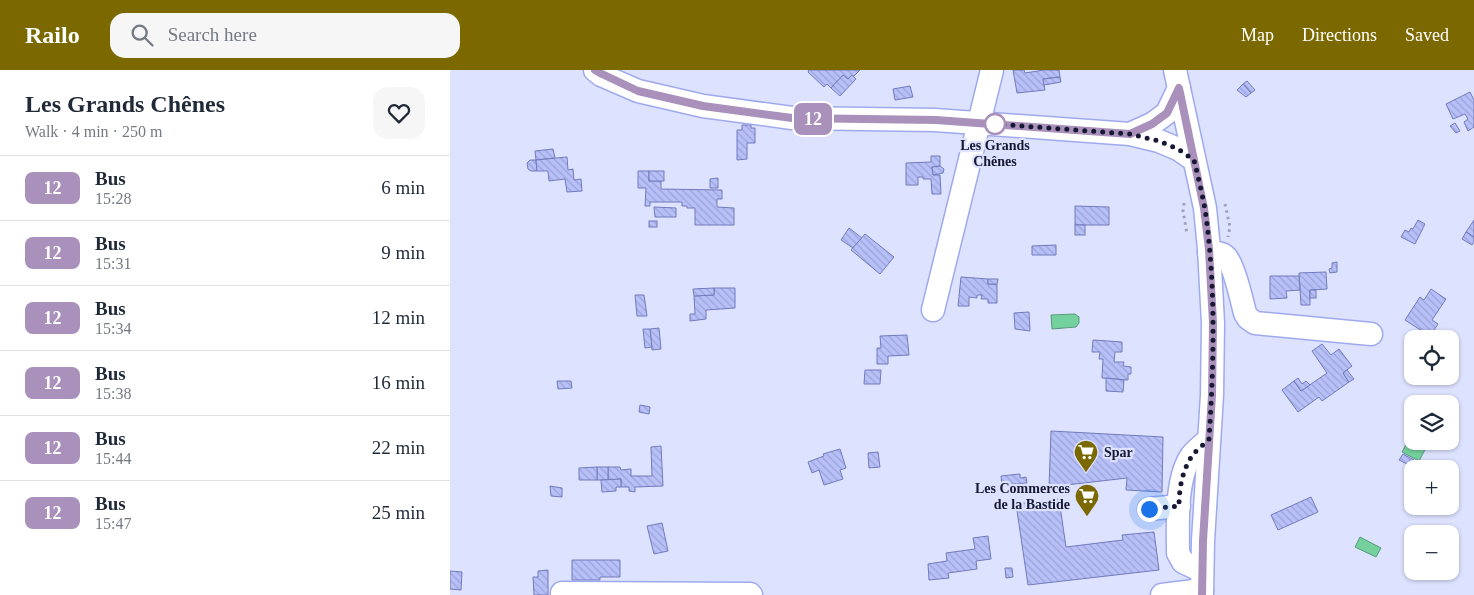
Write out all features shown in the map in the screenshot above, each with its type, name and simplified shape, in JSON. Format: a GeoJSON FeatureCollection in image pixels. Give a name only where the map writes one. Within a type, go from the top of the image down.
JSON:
{"type":"FeatureCollection","features":[{"type":"Feature","properties":{"kind":"street"},"geometry":{"type":"LineString","coordinates":[[595,70],[638,91],[721,109],[792,118],[936,120],[1130,134],[1159,141],[1178,149],[1194,160]]}},
{"type":"Feature","properties":{"kind":"street"},"geometry":{"type":"LineString","coordinates":[[933,310],[992,70]]}},
{"type":"Feature","properties":{"kind":"street"},"geometry":{"type":"LineString","coordinates":[[1130,134],[1152,124],[1167,113],[1177,79]]}},
{"type":"Feature","properties":{"kind":"street"},"geometry":{"type":"LineString","coordinates":[[1177,79],[1204,208],[1209,252],[1213,323],[1212,395],[1202,585]]}},
{"type":"Feature","properties":{"kind":"street"},"geometry":{"type":"LineString","coordinates":[[1209,252],[1221,253],[1227,257],[1248,318],[1255,323],[1371,334]]}},
{"type":"Feature","properties":{"kind":"street"},"geometry":{"type":"LineString","coordinates":[[1202,585],[1183,562],[1168,554],[1179,506],[1179,489],[1184,470],[1192,456],[1209,439]]}},
{"type":"Feature","properties":{"kind":"street"},"geometry":{"type":"LineString","coordinates":[[1149,509],[1179,506]]}},
{"type":"Feature","properties":{"kind":"street"},"geometry":{"type":"LineString","coordinates":[[1162,595],[1202,585]]}},
{"type":"Feature","properties":{"kind":"street"},"geometry":{"type":"LineString","coordinates":[[562,593],[751,595]]}},
{"type":"Feature","properties":{"kind":"shaded area"},"geometry":{"type":"Polygon","coordinates":[[[1075,314],[1079,317],[1079,323],[1076,327],[1052,329],[1051,315],[1075,314]]]}},
{"type":"Feature","properties":{"kind":"shaded area"},"geometry":{"type":"Polygon","coordinates":[[[1404,448],[1404,450],[1425,450],[1420,460],[1402,452],[1404,448]]]}},
{"type":"Feature","properties":{"kind":"shaded area"},"geometry":{"type":"Polygon","coordinates":[[[1360,537],[1381,548],[1376,557],[1355,547],[1360,537]]]}},
{"type":"Feature","properties":{"kind":"building"},"geometry":{"type":"Polygon","coordinates":[[[809,70],[860,70],[848,79],[843,75],[831,88],[827,84],[824,87],[808,72],[809,70]]]}},
{"type":"Feature","properties":{"kind":"building"},"geometry":{"type":"Polygon","coordinates":[[[1013,70],[1024,70],[1025,73],[1059,70],[1060,77],[1043,79],[1045,90],[1017,93],[1013,70]]]}},
{"type":"Feature","properties":{"kind":"building"},"geometry":{"type":"Polygon","coordinates":[[[843,75],[848,79],[852,75],[856,79],[840,96],[831,88],[843,75]]]}},
{"type":"Feature","properties":{"kind":"building"},"geometry":{"type":"Polygon","coordinates":[[[1060,77],[1061,82],[1044,85],[1043,79],[1060,77]]]}},
{"type":"Feature","properties":{"kind":"building"},"geometry":{"type":"Polygon","coordinates":[[[1247,81],[1255,90],[1251,93],[1243,84],[1247,81]]]}},
{"type":"Feature","properties":{"kind":"building"},"geometry":{"type":"Polygon","coordinates":[[[1243,84],[1251,93],[1246,97],[1237,90],[1243,84]]]}},
{"type":"Feature","properties":{"kind":"building"},"geometry":{"type":"Polygon","coordinates":[[[910,86],[913,97],[895,100],[893,89],[910,86]]]}},
{"type":"Feature","properties":{"kind":"building"},"geometry":{"type":"Polygon","coordinates":[[[1470,92],[1474,100],[1474,127],[1468,131],[1464,122],[1468,119],[1465,114],[1453,119],[1446,104],[1470,92]]]}},
{"type":"Feature","properties":{"kind":"building"},"geometry":{"type":"Polygon","coordinates":[[[1455,123],[1460,131],[1456,133],[1450,126],[1455,123]]]}},
{"type":"Feature","properties":{"kind":"building"},"geometry":{"type":"Polygon","coordinates":[[[742,125],[751,125],[751,128],[755,128],[755,143],[747,143],[747,159],[737,160],[737,130],[742,130],[742,125]]]}},
{"type":"Feature","properties":{"kind":"building"},"geometry":{"type":"Polygon","coordinates":[[[553,149],[555,158],[536,160],[535,151],[553,149]]]}},
{"type":"Feature","properties":{"kind":"building"},"geometry":{"type":"Polygon","coordinates":[[[931,156],[940,156],[940,166],[932,167],[933,175],[940,175],[941,194],[932,194],[931,179],[918,177],[918,185],[906,185],[906,163],[931,162],[931,156]]]}},
{"type":"Feature","properties":{"kind":"building"},"geometry":{"type":"Polygon","coordinates":[[[567,157],[568,170],[573,169],[574,180],[581,179],[582,191],[567,192],[565,179],[549,181],[548,171],[537,171],[536,160],[567,157]]]}},
{"type":"Feature","properties":{"kind":"building"},"geometry":{"type":"Polygon","coordinates":[[[530,160],[536,160],[537,171],[531,171],[528,169],[527,163],[530,160]]]}},
{"type":"Feature","properties":{"kind":"building"},"geometry":{"type":"Polygon","coordinates":[[[940,166],[944,169],[943,173],[933,175],[932,167],[940,166]]]}},
{"type":"Feature","properties":{"kind":"building"},"geometry":{"type":"Polygon","coordinates":[[[638,171],[649,171],[649,181],[661,181],[661,189],[722,190],[722,199],[717,199],[717,207],[734,208],[734,225],[695,225],[695,208],[682,206],[682,202],[650,202],[650,206],[645,206],[646,188],[638,188],[638,171]]]}},
{"type":"Feature","properties":{"kind":"building"},"geometry":{"type":"Polygon","coordinates":[[[649,171],[664,171],[664,181],[649,181],[649,171]]]}},
{"type":"Feature","properties":{"kind":"building"},"geometry":{"type":"Polygon","coordinates":[[[718,178],[718,188],[710,188],[710,179],[718,178]]]}},
{"type":"Feature","properties":{"kind":"building"},"geometry":{"type":"Polygon","coordinates":[[[1075,206],[1109,207],[1109,225],[1075,225],[1075,206]]]}},
{"type":"Feature","properties":{"kind":"building"},"geometry":{"type":"Polygon","coordinates":[[[654,207],[676,208],[676,217],[655,217],[654,207]]]}},
{"type":"Feature","properties":{"kind":"building"},"geometry":{"type":"Polygon","coordinates":[[[1418,220],[1425,224],[1415,244],[1401,237],[1405,230],[1409,232],[1411,228],[1413,229],[1418,220]]]}},
{"type":"Feature","properties":{"kind":"building"},"geometry":{"type":"Polygon","coordinates":[[[1474,220],[1474,237],[1466,232],[1474,220]]]}},
{"type":"Feature","properties":{"kind":"building"},"geometry":{"type":"Polygon","coordinates":[[[649,221],[657,221],[657,227],[649,227],[649,221]]]}},
{"type":"Feature","properties":{"kind":"building"},"geometry":{"type":"Polygon","coordinates":[[[1075,225],[1085,225],[1085,235],[1075,235],[1075,225]]]}},
{"type":"Feature","properties":{"kind":"building"},"geometry":{"type":"Polygon","coordinates":[[[849,228],[862,238],[853,248],[841,240],[849,228]]]}},
{"type":"Feature","properties":{"kind":"building"},"geometry":{"type":"Polygon","coordinates":[[[1466,232],[1474,237],[1472,245],[1462,239],[1466,232]]]}},
{"type":"Feature","properties":{"kind":"building"},"geometry":{"type":"Polygon","coordinates":[[[865,234],[894,257],[880,274],[851,250],[865,234]]]}},
{"type":"Feature","properties":{"kind":"building"},"geometry":{"type":"Polygon","coordinates":[[[1056,245],[1056,255],[1032,255],[1032,246],[1056,245]]]}},
{"type":"Feature","properties":{"kind":"building"},"geometry":{"type":"Polygon","coordinates":[[[1337,262],[1337,272],[1330,273],[1329,269],[1332,268],[1332,263],[1337,262]]]}},
{"type":"Feature","properties":{"kind":"building"},"geometry":{"type":"Polygon","coordinates":[[[1326,272],[1327,289],[1310,290],[1310,305],[1301,305],[1299,273],[1326,272]]]}},
{"type":"Feature","properties":{"kind":"building"},"geometry":{"type":"Polygon","coordinates":[[[1270,276],[1299,276],[1300,290],[1286,291],[1287,298],[1270,299],[1270,276]]]}},
{"type":"Feature","properties":{"kind":"building"},"geometry":{"type":"Polygon","coordinates":[[[961,277],[988,279],[988,284],[997,284],[997,303],[988,303],[988,299],[981,299],[982,295],[977,295],[977,298],[969,297],[969,306],[958,306],[961,277]]]}},
{"type":"Feature","properties":{"kind":"building"},"geometry":{"type":"Polygon","coordinates":[[[988,279],[998,279],[997,284],[988,284],[988,279]]]}},
{"type":"Feature","properties":{"kind":"building"},"geometry":{"type":"Polygon","coordinates":[[[714,288],[735,288],[735,308],[706,310],[706,319],[690,321],[690,314],[695,314],[694,296],[714,295],[714,288]]]}},
{"type":"Feature","properties":{"kind":"building"},"geometry":{"type":"Polygon","coordinates":[[[714,288],[714,295],[694,296],[693,289],[714,288]]]}},
{"type":"Feature","properties":{"kind":"building"},"geometry":{"type":"Polygon","coordinates":[[[1431,289],[1446,299],[1432,320],[1438,324],[1434,330],[1421,330],[1405,320],[1420,297],[1424,300],[1431,289]]]}},
{"type":"Feature","properties":{"kind":"building"},"geometry":{"type":"Polygon","coordinates":[[[1310,290],[1316,290],[1316,298],[1310,298],[1310,290]]]}},
{"type":"Feature","properties":{"kind":"building"},"geometry":{"type":"Polygon","coordinates":[[[635,295],[644,295],[647,316],[637,316],[635,295]]]}},
{"type":"Feature","properties":{"kind":"building"},"geometry":{"type":"Polygon","coordinates":[[[1029,312],[1030,331],[1015,329],[1014,313],[1029,312]]]}},
{"type":"Feature","properties":{"kind":"building"},"geometry":{"type":"Polygon","coordinates":[[[659,328],[661,349],[652,350],[650,329],[659,328]]]}},
{"type":"Feature","properties":{"kind":"building"},"geometry":{"type":"Polygon","coordinates":[[[643,329],[650,329],[652,347],[645,348],[643,329]]]}},
{"type":"Feature","properties":{"kind":"building"},"geometry":{"type":"Polygon","coordinates":[[[907,335],[909,355],[888,356],[888,364],[877,364],[877,348],[881,348],[880,336],[907,335]]]}},
{"type":"Feature","properties":{"kind":"building"},"geometry":{"type":"Polygon","coordinates":[[[1093,340],[1122,342],[1122,352],[1115,352],[1114,362],[1124,362],[1123,366],[1131,367],[1131,374],[1128,374],[1128,380],[1102,378],[1103,359],[1099,359],[1100,352],[1092,352],[1093,340]]]}},
{"type":"Feature","properties":{"kind":"building"},"geometry":{"type":"Polygon","coordinates":[[[1322,344],[1331,355],[1339,349],[1352,366],[1343,373],[1349,382],[1322,401],[1319,397],[1298,412],[1282,390],[1294,381],[1301,391],[1327,373],[1312,351],[1322,344]]]}},
{"type":"Feature","properties":{"kind":"building"},"geometry":{"type":"Polygon","coordinates":[[[865,370],[881,370],[880,384],[864,384],[865,370]]]}},
{"type":"Feature","properties":{"kind":"building"},"geometry":{"type":"Polygon","coordinates":[[[1347,370],[1354,379],[1349,382],[1343,373],[1347,370]]]}},
{"type":"Feature","properties":{"kind":"building"},"geometry":{"type":"Polygon","coordinates":[[[1106,378],[1124,380],[1123,392],[1106,391],[1106,378]]]}},
{"type":"Feature","properties":{"kind":"building"},"geometry":{"type":"Polygon","coordinates":[[[1298,378],[1302,384],[1306,381],[1310,385],[1301,391],[1294,381],[1298,378]]]}},
{"type":"Feature","properties":{"kind":"building"},"geometry":{"type":"Polygon","coordinates":[[[557,381],[571,381],[572,388],[558,389],[557,381]]]}},
{"type":"Feature","properties":{"kind":"building"},"geometry":{"type":"Polygon","coordinates":[[[640,405],[650,407],[649,414],[639,412],[640,405]]]}},
{"type":"Feature","properties":{"kind":"building"},"geometry":{"type":"Polygon","coordinates":[[[1051,431],[1163,437],[1162,492],[1126,490],[1127,478],[1049,487],[1051,431]]]}},
{"type":"Feature","properties":{"kind":"building"},"geometry":{"type":"Polygon","coordinates":[[[661,446],[663,486],[635,487],[635,492],[629,491],[629,487],[621,487],[621,479],[608,480],[608,467],[620,467],[621,470],[631,469],[631,476],[652,476],[651,447],[661,446]]]}},
{"type":"Feature","properties":{"kind":"building"},"geometry":{"type":"Polygon","coordinates":[[[840,449],[846,468],[840,470],[843,479],[824,485],[819,470],[812,473],[808,462],[824,456],[823,454],[840,449]]]}},
{"type":"Feature","properties":{"kind":"building"},"geometry":{"type":"Polygon","coordinates":[[[878,452],[880,467],[869,468],[868,453],[878,452]]]}},
{"type":"Feature","properties":{"kind":"building"},"geometry":{"type":"Polygon","coordinates":[[[1403,454],[1414,460],[1404,460],[1404,462],[1399,460],[1403,454]]]}},
{"type":"Feature","properties":{"kind":"building"},"geometry":{"type":"Polygon","coordinates":[[[597,467],[608,467],[608,480],[597,480],[597,467]]]}},
{"type":"Feature","properties":{"kind":"building"},"geometry":{"type":"Polygon","coordinates":[[[597,467],[597,480],[579,480],[579,468],[597,467]]]}},
{"type":"Feature","properties":{"kind":"building"},"geometry":{"type":"Polygon","coordinates":[[[1020,474],[1020,478],[1026,477],[1027,483],[1002,485],[1001,476],[1020,474]]]}},
{"type":"Feature","properties":{"kind":"building"},"geometry":{"type":"Polygon","coordinates":[[[621,479],[621,487],[616,487],[616,491],[602,492],[601,480],[621,479]]]}},
{"type":"Feature","properties":{"kind":"building"},"geometry":{"type":"Polygon","coordinates":[[[550,486],[562,488],[562,497],[551,496],[550,486]]]}},
{"type":"Feature","properties":{"kind":"building"},"geometry":{"type":"Polygon","coordinates":[[[1311,497],[1318,512],[1278,530],[1271,515],[1311,497]]]}},
{"type":"Feature","properties":{"kind":"building"},"geometry":{"type":"Polygon","coordinates":[[[1059,499],[1066,547],[1123,540],[1122,535],[1154,532],[1159,570],[1028,585],[1016,504],[1059,499]]]}},
{"type":"Feature","properties":{"kind":"building"},"geometry":{"type":"Polygon","coordinates":[[[662,523],[668,551],[654,554],[647,526],[662,523]]]}},
{"type":"Feature","properties":{"kind":"building"},"geometry":{"type":"Polygon","coordinates":[[[988,536],[991,559],[976,561],[977,569],[948,573],[949,578],[929,580],[928,564],[947,561],[946,553],[975,549],[973,538],[988,536]]]}},
{"type":"Feature","properties":{"kind":"building"},"geometry":{"type":"Polygon","coordinates":[[[572,560],[620,560],[620,577],[600,577],[600,580],[572,580],[572,560]]]}},
{"type":"Feature","properties":{"kind":"building"},"geometry":{"type":"Polygon","coordinates":[[[1005,568],[1012,568],[1013,577],[1006,578],[1005,568]]]}},
{"type":"Feature","properties":{"kind":"building"},"geometry":{"type":"Polygon","coordinates":[[[548,570],[548,595],[534,595],[533,577],[538,577],[538,571],[548,570]]]}},
{"type":"Feature","properties":{"kind":"building"},"geometry":{"type":"Polygon","coordinates":[[[450,571],[462,572],[461,590],[450,589],[450,571]]]}},
{"type":"Feature","properties":{"kind":"bus line","name":"12"},"geometry":{"type":"LineString","coordinates":[[595,70],[638,91],[703,106],[792,118],[936,120],[1130,134],[1152,124],[1167,113],[1179,88],[1204,208],[1209,249],[1213,323],[1212,395],[1203,541],[1202,595]]}},
{"type":"Feature","properties":{"kind":"place","name":"Les Grands Chênes"},"geometry":{"type":"Point","coordinates":[995,124]}},
{"type":"Feature","properties":{"kind":"place","name":"Spar"},"geometry":{"type":"Point","coordinates":[1086,473]}},
{"type":"Feature","properties":{"kind":"place","name":"Les Commerces de la Bastide"},"geometry":{"type":"Point","coordinates":[1087,517]}},
{"type":"Feature","properties":{"kind":"route"},"geometry":{"type":"LineString","coordinates":[[995,124],[1130,134],[1159,141],[1178,149],[1194,160],[1204,208],[1209,249],[1213,323],[1209,439],[1192,456],[1184,470],[1179,489],[1179,506],[1149,509]]}}]}
